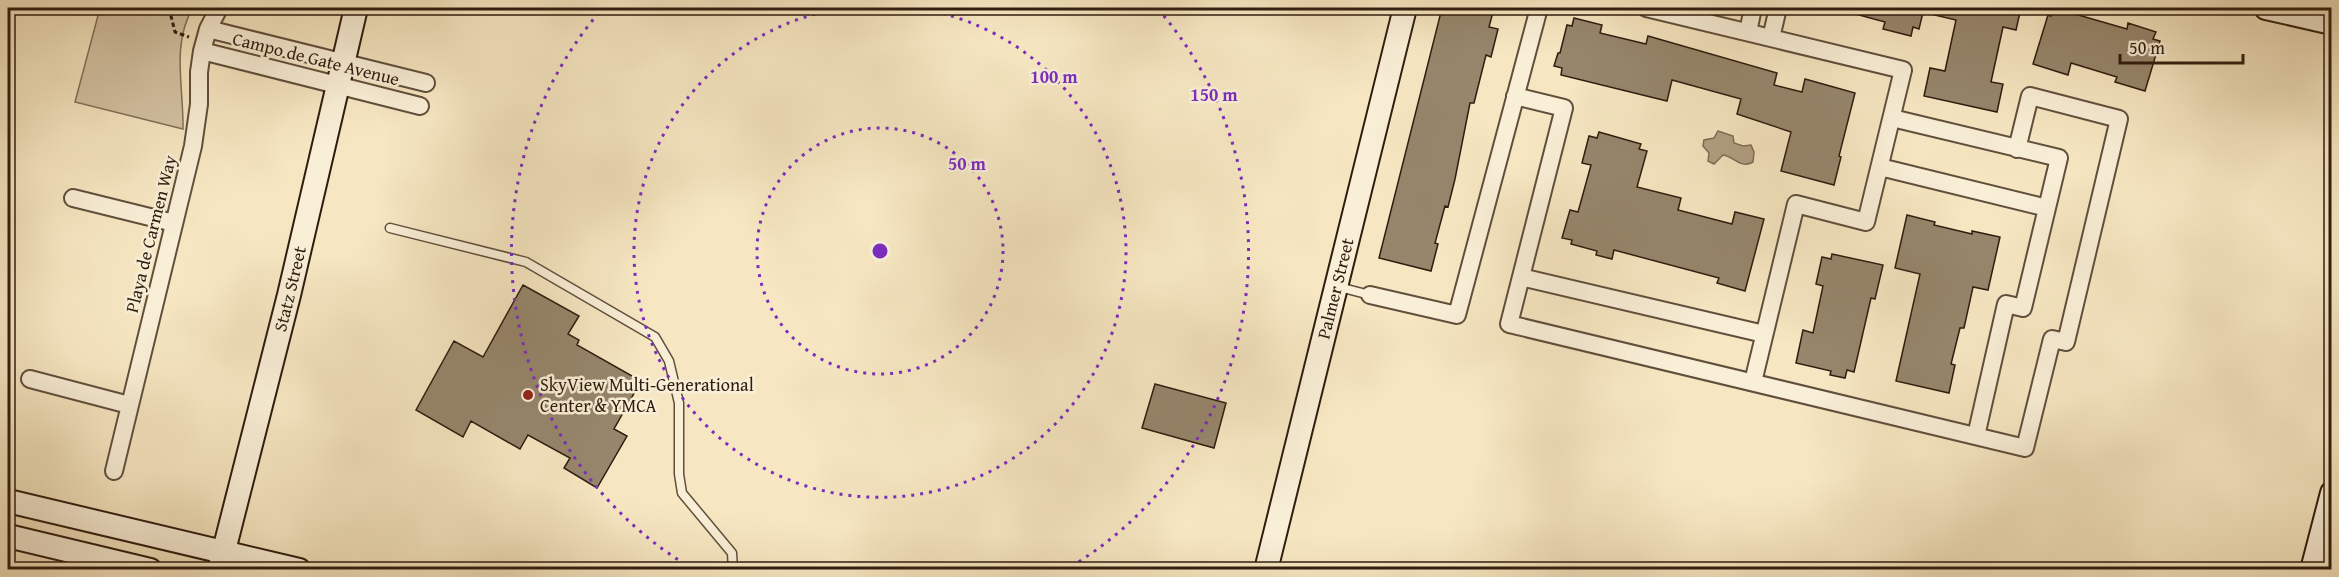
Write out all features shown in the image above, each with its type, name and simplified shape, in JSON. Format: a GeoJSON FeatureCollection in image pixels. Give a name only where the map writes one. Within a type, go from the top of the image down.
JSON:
{"type":"FeatureCollection","features":[{"type":"Feature","properties":{"kind":"street","name":"Playa de Carmen Way"},"geometry":{"type":"LineString","coordinates":[[114,471],[197,127],[202,51],[208,28],[219,8]]}},
{"type":"Feature","properties":{"kind":"street","name":"Statz Street"},"geometry":{"type":"LineString","coordinates":[[222,561],[289,295],[356,8]]}},
{"type":"Feature","properties":{"kind":"street","name":"Palmer Street"},"geometry":{"type":"LineString","coordinates":[[1266,570],[1405,8]]}},
{"type":"Feature","properties":{"kind":"street"},"geometry":{"type":"LineString","coordinates":[[1370,295],[1457,315],[1539,8]]}},
{"type":"Feature","properties":{"kind":"street"},"geometry":{"type":"LineString","coordinates":[[1646,8],[1903,70],[1866,222],[1796,204],[1753,382]]}},
{"type":"Feature","properties":{"kind":"street"},"geometry":{"type":"LineString","coordinates":[[1748,32],[1754,8]]}},
{"type":"Feature","properties":{"kind":"street"},"geometry":{"type":"LineString","coordinates":[[1771,38],[1778,8]]}},
{"type":"Feature","properties":{"kind":"street"},"geometry":{"type":"LineString","coordinates":[[2266,8],[2331,23]]}},
{"type":"Feature","properties":{"kind":"street","name":"Campo de Gate Avenue"},"geometry":{"type":"LineString","coordinates":[[208,28],[426,83]]}},
{"type":"Feature","properties":{"kind":"street","name":"Campo de Gate Avenue"},"geometry":{"type":"LineString","coordinates":[[202,51],[420,106]]}},
{"type":"Feature","properties":{"kind":"street"},"geometry":{"type":"LineString","coordinates":[[1515,96],[1564,108],[1509,324],[2025,448],[2052,339],[2066,342],[2120,119],[2030,96],[2017,149]]}},
{"type":"Feature","properties":{"kind":"street"},"geometry":{"type":"LineString","coordinates":[[1892,118],[2059,158],[2023,308],[2006,304],[1976,436]]}},
{"type":"Feature","properties":{"kind":"street"},"geometry":{"type":"LineString","coordinates":[[1880,167],[2047,207]]}},
{"type":"Feature","properties":{"kind":"street"},"geometry":{"type":"LineString","coordinates":[[73,198],[174,223]]}},
{"type":"Feature","properties":{"kind":"street"},"geometry":{"type":"LineString","coordinates":[[1521,277],[1764,334]]}},
{"type":"Feature","properties":{"kind":"street"},"geometry":{"type":"LineString","coordinates":[[30,379],[129,405]]}},
{"type":"Feature","properties":{"kind":"street"},"geometry":{"type":"LineString","coordinates":[[2312,570],[2331,493]]}},
{"type":"Feature","properties":{"kind":"street"},"geometry":{"type":"LineString","coordinates":[[8,501],[222,561],[299,570]]}},
{"type":"Feature","properties":{"kind":"street"},"geometry":{"type":"LineString","coordinates":[[8,536],[150,570]]}},
{"type":"Feature","properties":{"kind":"lane"},"geometry":{"type":"LineString","coordinates":[[390,228],[526,262],[655,336],[669,361],[679,403],[679,474],[682,493],[732,553],[733,570]]}},
{"type":"Feature","properties":{"kind":"lane"},"geometry":{"type":"LineString","coordinates":[[1336,287],[1370,295]]}},
{"type":"Feature","properties":{"kind":"path"},"geometry":{"type":"LineString","coordinates":[[169,8],[175,32],[196,39],[208,28]]}},
{"type":"Feature","properties":{"kind":"shaded area"},"geometry":{"type":"Polygon","coordinates":[[[100,8],[193,8],[186,22],[180,51],[183,129],[75,102],[100,8]]]}},
{"type":"Feature","properties":{"kind":"shaded area"},"geometry":{"type":"Polygon","coordinates":[[[1718,131],[1733,136],[1734,143],[1743,146],[1751,145],[1754,152],[1753,162],[1745,164],[1723,155],[1714,164],[1708,161],[1709,153],[1703,146],[1704,140],[1714,138],[1718,131]]]}},
{"type":"Feature","properties":{"kind":"building"},"geometry":{"type":"Polygon","coordinates":[[[1442,8],[1494,8],[1489,27],[1498,29],[1491,57],[1486,55],[1474,103],[1470,103],[1455,179],[1435,243],[1438,244],[1431,271],[1379,258],[1442,8]]]}},
{"type":"Feature","properties":{"kind":"building"},"geometry":{"type":"Polygon","coordinates":[[[1849,8],[1924,8],[1919,29],[1913,27],[1911,36],[1883,29],[1885,22],[1848,12],[1849,8]]]}},
{"type":"Feature","properties":{"kind":"building"},"geometry":{"type":"Polygon","coordinates":[[[1926,8],[2021,8],[2016,30],[2003,27],[1991,82],[2003,84],[1997,112],[1924,96],[1930,68],[1945,71],[1956,20],[1926,13],[1926,8]]]}},
{"type":"Feature","properties":{"kind":"building"},"geometry":{"type":"Polygon","coordinates":[[[2054,8],[2127,29],[2128,23],[2156,32],[2153,39],[2160,41],[2145,91],[2115,82],[2117,77],[2071,63],[2068,75],[2033,64],[2048,15],[2051,16],[2054,8]]]}},
{"type":"Feature","properties":{"kind":"building"},"geometry":{"type":"Polygon","coordinates":[[[1574,18],[1602,25],[1600,33],[1646,44],[1648,36],[1777,73],[1774,85],[1802,92],[1805,79],[1855,93],[1834,185],[1781,171],[1791,132],[1737,114],[1741,99],[1672,80],[1667,101],[1561,75],[1562,68],[1554,66],[1567,25],[1572,26],[1574,18]]]}},
{"type":"Feature","properties":{"kind":"building"},"geometry":{"type":"Polygon","coordinates":[[[1599,132],[1641,144],[1639,149],[1647,151],[1637,187],[1681,198],[1678,210],[1732,224],[1735,212],[1764,219],[1745,291],[1717,283],[1719,278],[1614,250],[1612,259],[1596,255],[1597,251],[1571,244],[1572,240],[1562,238],[1570,210],[1578,212],[1591,165],[1582,163],[1589,136],[1597,138],[1599,132]]]}},
{"type":"Feature","properties":{"kind":"building"},"geometry":{"type":"Polygon","coordinates":[[[1907,215],[1935,222],[1934,225],[1972,234],[1972,231],[2000,237],[1988,290],[1973,287],[1964,328],[1960,328],[1951,364],[1955,365],[1949,393],[1896,381],[1920,274],[1895,268],[1907,215]]]}},
{"type":"Feature","properties":{"kind":"building"},"geometry":{"type":"Polygon","coordinates":[[[1832,254],[1883,265],[1875,299],[1871,298],[1854,372],[1847,370],[1845,378],[1830,375],[1831,371],[1796,363],[1803,330],[1813,333],[1823,286],[1816,284],[1822,257],[1831,259],[1832,254]]]}},
{"type":"Feature","properties":{"kind":"building","name":"SkyView Multi-Generational Center & YMCA"},"geometry":{"type":"Polygon","coordinates":[[[523,285],[579,316],[568,334],[579,340],[577,345],[641,381],[614,429],[627,436],[597,488],[564,468],[570,458],[528,435],[520,449],[471,421],[463,437],[416,410],[454,341],[483,357],[523,285]]]}},
{"type":"Feature","properties":{"kind":"building"},"geometry":{"type":"Polygon","coordinates":[[[1155,384],[1226,403],[1214,448],[1142,428],[1155,384]]]}},
{"type":"Feature","properties":{"kind":"place","name":"SkyView Multi-Generational Center & YMCA"},"geometry":{"type":"Point","coordinates":[528,395]}}]}
